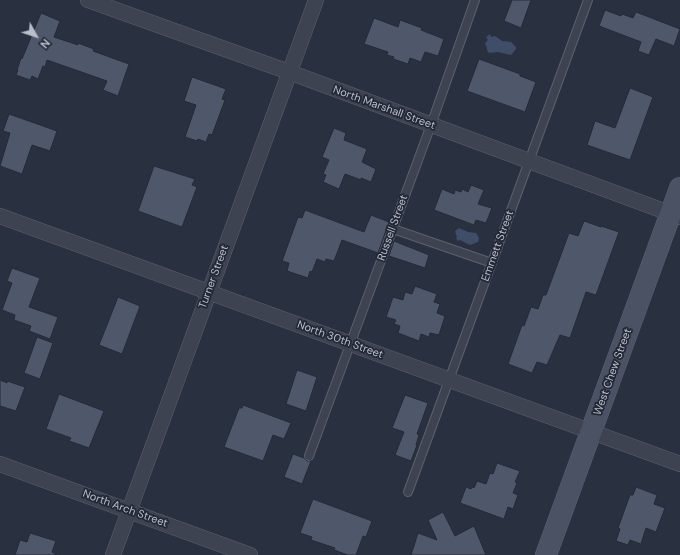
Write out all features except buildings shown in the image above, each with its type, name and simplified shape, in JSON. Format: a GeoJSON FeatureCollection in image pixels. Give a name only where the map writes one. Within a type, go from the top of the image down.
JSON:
{"type":"FeatureCollection","features":[{"type":"Feature","properties":{"kind":"street","name":"North Marshall Street"},"geometry":{"type":"LineString","coordinates":[[88,0],[289,72],[675,215]]}},
{"type":"Feature","properties":{"kind":"street","name":"Turner Street"},"geometry":{"type":"LineString","coordinates":[[114,555],[316,0]]}},
{"type":"Feature","properties":{"kind":"street","name":"West Chew Street"},"geometry":{"type":"LineString","coordinates":[[546,555],[591,432],[675,215],[680,188]]}},
{"type":"Feature","properties":{"kind":"street","name":"North 30th Street"},"geometry":{"type":"LineString","coordinates":[[0,216],[680,464]]}},
{"type":"Feature","properties":{"kind":"street","name":"North Arch Street"},"geometry":{"type":"LineString","coordinates":[[0,464],[250,555]]}},
{"type":"Feature","properties":{"kind":"lane","name":"Russell Street"},"geometry":{"type":"LineString","coordinates":[[309,456],[431,125],[475,0]]}},
{"type":"Feature","properties":{"kind":"lane","name":"Emmett Street"},"geometry":{"type":"LineString","coordinates":[[408,492],[588,0]]}},
{"type":"Feature","properties":{"kind":"lane"},"geometry":{"type":"LineString","coordinates":[[393,229],[492,263]]}},
{"type":"Feature","properties":{"kind":"water"},"geometry":{"type":"Polygon","coordinates":[[[490,34],[491,37],[495,36],[502,41],[511,42],[516,49],[511,55],[498,52],[488,52],[485,43],[488,40],[486,37],[490,34]]]}},
{"type":"Feature","properties":{"kind":"water"},"geometry":{"type":"Polygon","coordinates":[[[459,228],[468,232],[476,233],[479,238],[478,242],[470,245],[460,240],[458,241],[455,231],[459,228]]]}}]}
